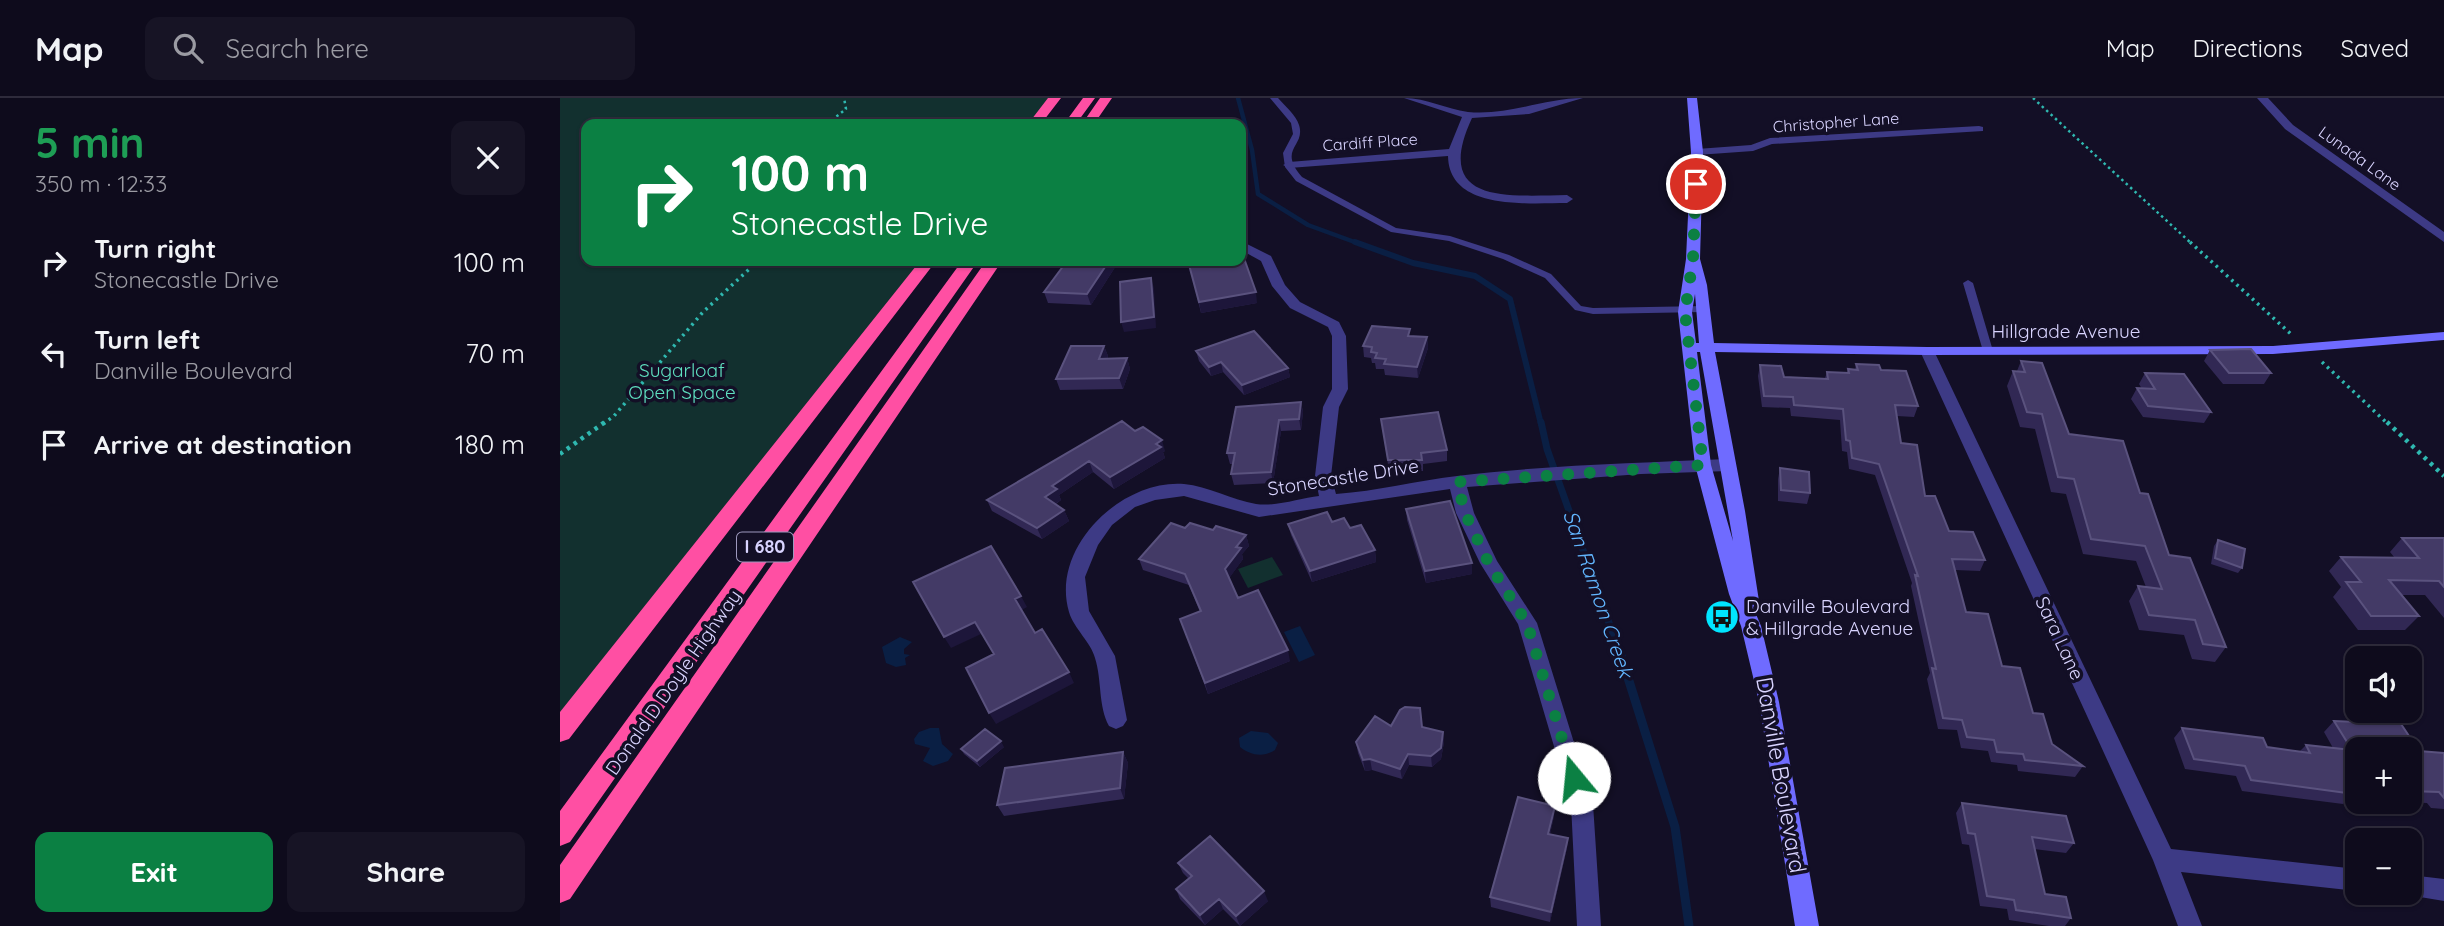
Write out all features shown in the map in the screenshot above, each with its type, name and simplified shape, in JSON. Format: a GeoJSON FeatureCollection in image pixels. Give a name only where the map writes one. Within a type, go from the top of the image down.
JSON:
{"type":"FeatureCollection","features":[{"type":"Feature","properties":{"kind":"highway"},"geometry":{"type":"LineString","coordinates":[[1038,119],[1055,98]]}},
{"type":"Feature","properties":{"kind":"highway"},"geometry":{"type":"LineString","coordinates":[[1074,119],[1089,98]]}},
{"type":"Feature","properties":{"kind":"highway"},"geometry":{"type":"LineString","coordinates":[[1091,119],[1106,98]]}},
{"type":"Feature","properties":{"kind":"highway","name":"I 680"},"geometry":{"type":"LineString","coordinates":[[560,731],[924,266]]}},
{"type":"Feature","properties":{"kind":"highway","name":"I 680"},"geometry":{"type":"LineString","coordinates":[[560,832],[966,266]]}},
{"type":"Feature","properties":{"kind":"highway","name":"Donald D Doyle Highway"},"geometry":{"type":"LineString","coordinates":[[560,889],[991,266]]}},
{"type":"Feature","properties":{"kind":"main road","name":"Danville Boulevard"},"geometry":{"type":"LineString","coordinates":[[1692,98],[1697,152],[1693,259],[1685,309],[1688,347],[1703,465],[1734,581],[1751,626]]}},
{"type":"Feature","properties":{"kind":"main road","name":"Danville Boulevard"},"geometry":{"type":"LineString","coordinates":[[1693,259],[1704,309],[1707,348],[1743,549],[1751,626],[1788,802],[1807,926]]}},
{"type":"Feature","properties":{"kind":"main road","name":"Hillgrade Avenue"},"geometry":{"type":"LineString","coordinates":[[1688,347],[1988,351],[2305,347],[2444,336]]}},
{"type":"Feature","properties":{"kind":"street"},"geometry":{"type":"LineString","coordinates":[[1409,98],[1468,115],[1529,111],[1578,98]]}},
{"type":"Feature","properties":{"kind":"street","name":"Lunada Lane"},"geometry":{"type":"LineString","coordinates":[[2262,98],[2289,127],[2444,238]]}},
{"type":"Feature","properties":{"kind":"street"},"geometry":{"type":"LineString","coordinates":[[1468,115],[1454,152],[1455,176],[1464,187],[1492,197],[1567,199]]}},
{"type":"Feature","properties":{"kind":"street","name":"Christopher Lane"},"geometry":{"type":"LineString","coordinates":[[1697,152],[1753,148],[1770,141],[1979,129]]}},
{"type":"Feature","properties":{"kind":"street","name":"Cardiff Place"},"geometry":{"type":"LineString","coordinates":[[1289,165],[1454,152]]}},
{"type":"Feature","properties":{"kind":"street"},"geometry":{"type":"LineString","coordinates":[[1246,248],[1266,259],[1279,286],[1295,305],[1334,325],[1339,336],[1340,389],[1331,407],[1323,476],[1329,499]]}},
{"type":"Feature","properties":{"kind":"street","name":"Sara Lane"},"geometry":{"type":"LineString","coordinates":[[1927,351],[2164,859],[2190,926]]}},
{"type":"Feature","properties":{"kind":"street","name":"Stonecastle Drive"},"geometry":{"type":"LineString","coordinates":[[1116,720],[1105,656],[1079,612],[1076,577],[1090,543],[1107,521],[1129,503],[1152,494],[1184,490],[1259,510],[1329,499],[1370,497],[1457,482],[1728,465]]}},
{"type":"Feature","properties":{"kind":"street"},"geometry":{"type":"LineString","coordinates":[[1457,482],[1465,513],[1489,564],[1527,623],[1582,804],[1589,926]]}},
{"type":"Feature","properties":{"kind":"street"},"geometry":{"type":"LineString","coordinates":[[2164,859],[2345,879]]}},
{"type":"Feature","properties":{"kind":"street"},"geometry":{"type":"LineString","coordinates":[[2422,887],[2444,890]]}},
{"type":"Feature","properties":{"kind":"lane"},"geometry":{"type":"LineString","coordinates":[[1274,98],[1295,123],[1297,134],[1287,153],[1289,165],[1299,179],[1341,199],[1386,226],[1450,239],[1506,257],[1548,276],[1578,308],[1593,311],[1704,309]]}},
{"type":"Feature","properties":{"kind":"lane"},"geometry":{"type":"LineString","coordinates":[[1968,283],[1988,351]]}},
{"type":"Feature","properties":{"kind":"path"},"geometry":{"type":"LineString","coordinates":[[833,119],[846,109],[844,98]]}},
{"type":"Feature","properties":{"kind":"path"},"geometry":{"type":"LineString","coordinates":[[2033,98],[2444,476]]}},
{"type":"Feature","properties":{"kind":"path"},"geometry":{"type":"LineString","coordinates":[[560,454],[614,416],[703,312],[753,266]]}},
{"type":"Feature","properties":{"kind":"green space","name":"Sugarloaf Open Space"},"geometry":{"type":"Polygon","coordinates":[[[560,98],[1055,98],[1038,119],[581,119],[581,266],[924,266],[560,731],[560,98]]]}},
{"type":"Feature","properties":{"kind":"green space"},"geometry":{"type":"Polygon","coordinates":[[[1272,557],[1283,575],[1248,588],[1238,569],[1272,557]]]}},
{"type":"Feature","properties":{"kind":"water"},"geometry":{"type":"Polygon","coordinates":[[[1300,626],[1315,655],[1299,662],[1284,632],[1300,626]]]}},
{"type":"Feature","properties":{"kind":"water"},"geometry":{"type":"Polygon","coordinates":[[[900,637],[912,642],[904,649],[904,654],[910,655],[905,658],[906,665],[896,667],[886,663],[882,647],[900,637]]]}},
{"type":"Feature","properties":{"kind":"water"},"geometry":{"type":"Polygon","coordinates":[[[939,728],[942,744],[953,754],[948,761],[933,766],[923,761],[930,748],[915,744],[914,739],[919,732],[939,728]]]}},
{"type":"Feature","properties":{"kind":"water"},"geometry":{"type":"Polygon","coordinates":[[[1251,731],[1268,733],[1278,743],[1275,750],[1257,754],[1240,747],[1239,738],[1251,731]]]}},
{"type":"Feature","properties":{"kind":"building"},"geometry":{"type":"Polygon","coordinates":[[[1246,264],[1256,292],[1199,302],[1189,266],[1246,266],[1246,264]]]}},
{"type":"Feature","properties":{"kind":"building"},"geometry":{"type":"Polygon","coordinates":[[[1063,266],[1106,266],[1087,294],[1044,292],[1063,266]]]}},
{"type":"Feature","properties":{"kind":"building"},"geometry":{"type":"Polygon","coordinates":[[[1151,278],[1154,317],[1121,322],[1120,282],[1151,278]]]}},
{"type":"Feature","properties":{"kind":"building"},"geometry":{"type":"Polygon","coordinates":[[[1372,326],[1410,329],[1408,336],[1427,337],[1417,367],[1384,364],[1386,359],[1375,358],[1377,353],[1371,352],[1372,347],[1363,346],[1372,326]]]}},
{"type":"Feature","properties":{"kind":"building"},"geometry":{"type":"Polygon","coordinates":[[[1254,331],[1288,368],[1242,385],[1221,362],[1209,367],[1196,351],[1254,331]]]}},
{"type":"Feature","properties":{"kind":"building"},"geometry":{"type":"Polygon","coordinates":[[[1071,346],[1104,346],[1099,359],[1127,358],[1119,378],[1056,379],[1071,346]]]}},
{"type":"Feature","properties":{"kind":"building"},"geometry":{"type":"Polygon","coordinates":[[[2251,349],[2271,373],[2229,373],[2210,350],[2251,349]]]}},
{"type":"Feature","properties":{"kind":"building"},"geometry":{"type":"Polygon","coordinates":[[[2021,361],[2042,363],[2069,434],[2123,441],[2140,493],[2148,494],[2169,555],[2190,558],[2226,647],[2203,644],[2195,620],[2149,615],[2138,586],[2162,589],[2145,546],[2091,539],[2074,479],[2058,477],[2042,414],[2027,412],[2013,371],[2025,372],[2021,361]]]}},
{"type":"Feature","properties":{"kind":"building"},"geometry":{"type":"Polygon","coordinates":[[[1856,364],[1879,365],[1881,370],[1906,371],[1918,406],[1895,405],[1901,443],[1917,445],[1925,496],[1935,496],[1949,531],[1973,532],[1985,560],[1952,559],[1966,612],[1988,614],[2002,666],[2020,668],[2033,713],[2043,714],[2052,744],[2083,766],[2025,760],[2023,754],[1997,752],[1994,740],[1967,737],[1962,720],[1943,718],[1932,668],[1936,669],[1915,575],[1918,576],[1879,464],[1852,458],[1850,441],[1846,440],[1843,409],[1794,405],[1793,397],[1764,396],[1760,365],[1781,366],[1784,377],[1828,379],[1827,372],[1849,373],[1848,369],[1858,370],[1856,364]]]}},
{"type":"Feature","properties":{"kind":"building"},"geometry":{"type":"Polygon","coordinates":[[[2145,373],[2184,374],[2211,412],[2148,406],[2137,388],[2155,389],[2145,373]]]}},
{"type":"Feature","properties":{"kind":"building"},"geometry":{"type":"Polygon","coordinates":[[[1301,402],[1299,419],[1279,420],[1271,472],[1231,474],[1235,453],[1227,453],[1236,407],[1301,402]]]}},
{"type":"Feature","properties":{"kind":"building"},"geometry":{"type":"Polygon","coordinates":[[[1438,412],[1447,450],[1421,453],[1422,460],[1388,460],[1381,419],[1438,412]]]}},
{"type":"Feature","properties":{"kind":"building"},"geometry":{"type":"Polygon","coordinates":[[[1122,421],[1135,431],[1143,427],[1162,440],[1156,444],[1161,447],[1110,477],[1089,461],[1052,486],[1057,489],[1045,497],[1064,510],[1037,528],[987,500],[1122,421]]]}},
{"type":"Feature","properties":{"kind":"building"},"geometry":{"type":"Polygon","coordinates":[[[1780,468],[1809,472],[1810,493],[1781,490],[1780,468]]]}},
{"type":"Feature","properties":{"kind":"building"},"geometry":{"type":"Polygon","coordinates":[[[1450,501],[1472,563],[1425,571],[1406,509],[1450,501]]]}},
{"type":"Feature","properties":{"kind":"building"},"geometry":{"type":"Polygon","coordinates":[[[1327,512],[1332,522],[1344,518],[1350,528],[1361,525],[1375,550],[1310,571],[1288,524],[1327,512]]]}},
{"type":"Feature","properties":{"kind":"building"},"geometry":{"type":"Polygon","coordinates":[[[1171,523],[1185,528],[1190,523],[1213,530],[1216,526],[1246,535],[1236,547],[1241,548],[1225,569],[1238,598],[1258,590],[1288,650],[1205,683],[1180,619],[1201,611],[1185,574],[1139,559],[1171,523]]]}},
{"type":"Feature","properties":{"kind":"building"},"geometry":{"type":"Polygon","coordinates":[[[2402,538],[2444,538],[2444,587],[2439,581],[2389,580],[2419,616],[2371,616],[2346,582],[2361,582],[2341,557],[2419,558],[2402,538]]]}},
{"type":"Feature","properties":{"kind":"building"},"geometry":{"type":"Polygon","coordinates":[[[2218,540],[2245,549],[2242,568],[2215,558],[2218,540]]]}},
{"type":"Feature","properties":{"kind":"building"},"geometry":{"type":"Polygon","coordinates":[[[991,546],[1021,596],[1015,599],[1035,633],[1042,629],[1069,672],[989,713],[966,668],[994,654],[975,622],[944,637],[913,582],[991,546]]]}},
{"type":"Feature","properties":{"kind":"building"},"geometry":{"type":"Polygon","coordinates":[[[1405,707],[1420,708],[1422,727],[1443,732],[1441,748],[1431,756],[1408,754],[1400,769],[1370,759],[1363,760],[1356,742],[1375,716],[1391,726],[1400,710],[1405,707]]]}},
{"type":"Feature","properties":{"kind":"building"},"geometry":{"type":"Polygon","coordinates":[[[2334,721],[2401,724],[2410,737],[2345,737],[2334,721]]]}},
{"type":"Feature","properties":{"kind":"building"},"geometry":{"type":"Polygon","coordinates":[[[2182,728],[2263,738],[2267,747],[2310,753],[2306,745],[2345,749],[2345,793],[2251,780],[2245,766],[2194,759],[2182,728]]]}},
{"type":"Feature","properties":{"kind":"building"},"geometry":{"type":"Polygon","coordinates":[[[985,729],[1001,741],[977,761],[961,749],[985,729]]]}},
{"type":"Feature","properties":{"kind":"building"},"geometry":{"type":"Polygon","coordinates":[[[2422,751],[2444,753],[2444,798],[2439,792],[2422,791],[2422,751]]]}},
{"type":"Feature","properties":{"kind":"building"},"geometry":{"type":"Polygon","coordinates":[[[1123,752],[1120,788],[997,805],[1005,768],[1123,752]]]}},
{"type":"Feature","properties":{"kind":"building"},"geometry":{"type":"Polygon","coordinates":[[[1518,797],[1555,806],[1548,834],[1568,838],[1551,912],[1490,897],[1518,797]]]}},
{"type":"Feature","properties":{"kind":"building"},"geometry":{"type":"Polygon","coordinates":[[[1962,803],[2066,816],[2074,843],[2032,837],[2045,894],[2066,897],[2071,918],[2016,910],[2014,900],[1987,896],[1975,834],[1968,833],[1962,803]]]}},
{"type":"Feature","properties":{"kind":"building"},"geometry":{"type":"Polygon","coordinates":[[[1210,836],[1264,891],[1236,916],[1219,899],[1200,915],[1176,889],[1192,876],[1178,863],[1210,836]]]}},
{"type":"Feature","properties":{"kind":"waterway","name":"San Ramon Creek"},"geometry":{"type":"LineString","coordinates":[[1238,98],[1244,119]]}},
{"type":"Feature","properties":{"kind":"waterway","name":"San Ramon Creek"},"geometry":{"type":"LineString","coordinates":[[1246,128],[1258,194],[1308,225],[1360,244]]}},
{"type":"Feature","properties":{"kind":"waterway","name":"San Ramon Creek"},"geometry":{"type":"LineString","coordinates":[[1355,242],[1413,263],[1475,276],[1510,299],[1541,424]]}},
{"type":"Feature","properties":{"kind":"waterway","name":"San Ramon Creek"},"geometry":{"type":"LineString","coordinates":[[1541,422],[1547,449],[1618,648]]}},
{"type":"Feature","properties":{"kind":"waterway","name":"San Ramon Creek"},"geometry":{"type":"LineString","coordinates":[[1618,646],[1675,827],[1689,926]]}},
{"type":"Feature","properties":{"kind":"place","name":"Danville Boulevard & Hillgrade Avenue"},"geometry":{"type":"Point","coordinates":[1722,617]}},
{"type":"Feature","properties":{"kind":"route"},"geometry":{"type":"LineString","coordinates":[[1574,778],[1527,623],[1489,564],[1465,513],[1457,482],[1703,465],[1685,312],[1693,259],[1696,184]]}}]}
